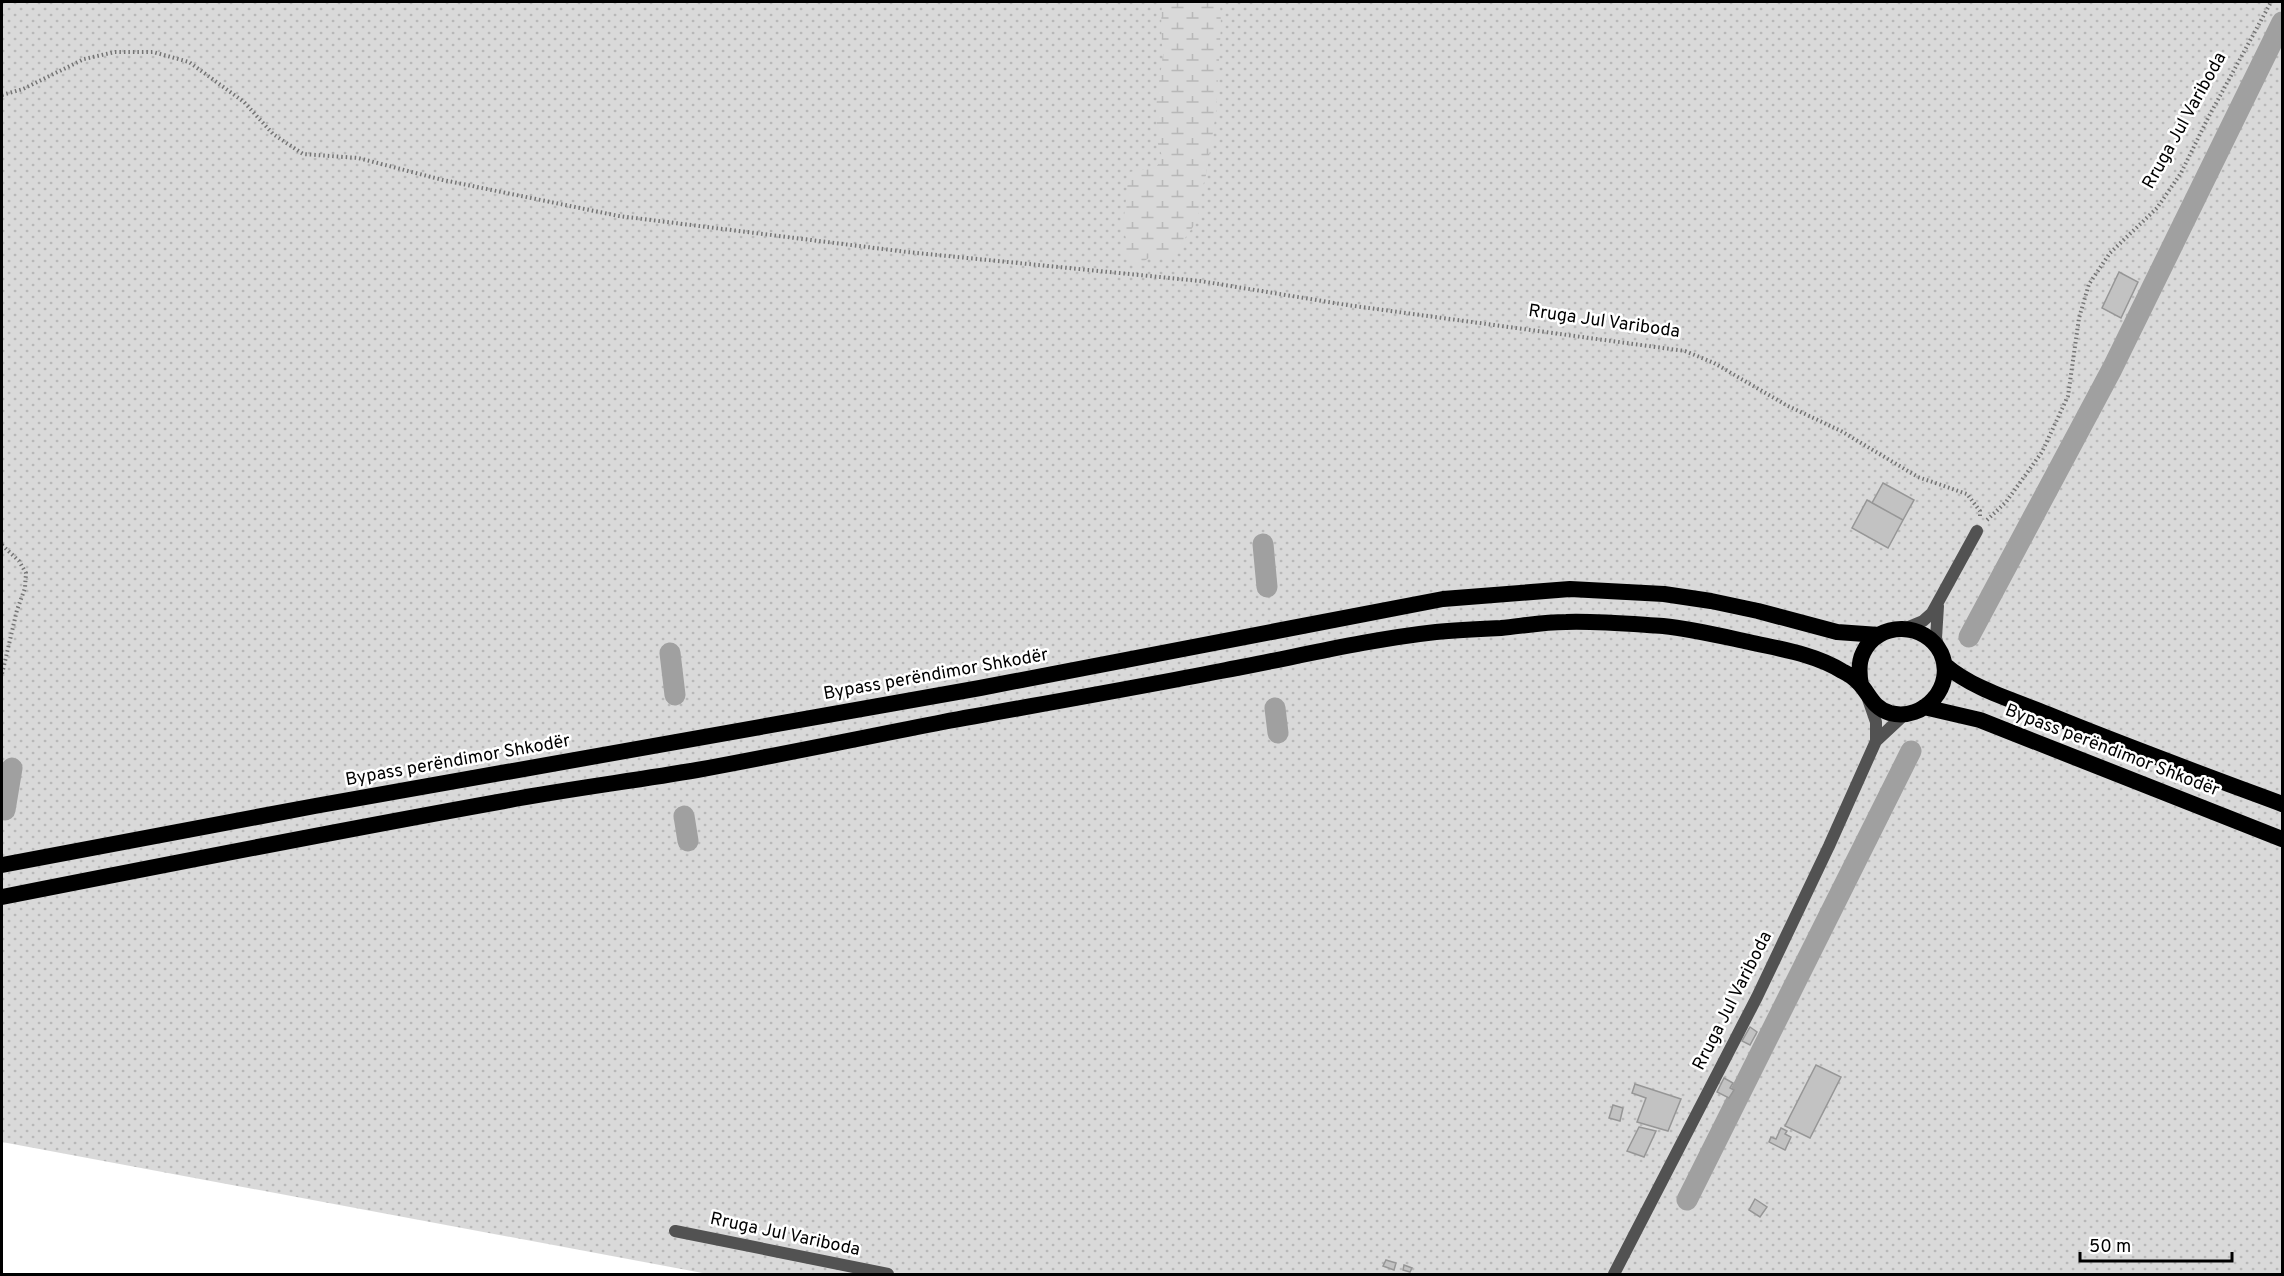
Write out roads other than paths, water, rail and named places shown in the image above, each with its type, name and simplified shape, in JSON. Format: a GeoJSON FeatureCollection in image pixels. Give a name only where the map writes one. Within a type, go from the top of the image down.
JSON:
{"type":"FeatureCollection","features":[{"type":"Feature","properties":{"kind":"highway","name":"Bypass perëndimor Shkodër"},"geometry":{"type":"LineString","coordinates":[[2,865],[360,798],[980,688],[1443,599],[1570,589],[1654,593],[1711,601],[1837,632],[1879,635],[1892,629],[1906,628],[1920,632],[1932,640],[1942,658],[1960,678],[2093,733],[2283,804]]}},
{"type":"Feature","properties":{"kind":"highway"},"geometry":{"type":"LineString","coordinates":[[2,897],[323,834],[693,770],[1433,633],[1565,622],[1669,627],[1791,651],[1843,671],[1878,707],[1887,712],[1905,714],[1919,711],[1931,704],[1939,693],[1944,679],[1942,658]]}},
{"type":"Feature","properties":{"kind":"highway"},"geometry":{"type":"LineString","coordinates":[[1864,691],[1859,671],[1864,649],[1879,635]]}},
{"type":"Feature","properties":{"kind":"highway","name":"Bypass perëndimor Shkodër"},"geometry":{"type":"LineString","coordinates":[[1924,707],[1980,720],[2283,838]]}},
{"type":"Feature","properties":{"kind":"street"},"geometry":{"type":"LineString","coordinates":[[1906,628],[1923,621],[1932,613],[1977,531]]}},
{"type":"Feature","properties":{"kind":"street"},"geometry":{"type":"LineString","coordinates":[[1938,604],[1936,638],[1942,658]]}},
{"type":"Feature","properties":{"kind":"street"},"geometry":{"type":"LineString","coordinates":[[1864,691],[1876,722],[1876,741]]}},
{"type":"Feature","properties":{"kind":"street","name":"Rruga Jul Variboda"},"geometry":{"type":"LineString","coordinates":[[1614,1275],[1757,997],[1876,741],[1905,714]]}},
{"type":"Feature","properties":{"kind":"street","name":"Rruga Jul Variboda"},"geometry":{"type":"LineString","coordinates":[[675,1231],[888,1275]]}},
{"type":"Feature","properties":{"kind":"waterway"},"geometry":{"type":"LineString","coordinates":[[1969,637],[2112,369],[2282,22]]}},
{"type":"Feature","properties":{"kind":"waterway"},"geometry":{"type":"LineString","coordinates":[[1263,544],[1267,587]]}},
{"type":"Feature","properties":{"kind":"waterway"},"geometry":{"type":"LineString","coordinates":[[670,653],[675,695]]}},
{"type":"Feature","properties":{"kind":"waterway"},"geometry":{"type":"LineString","coordinates":[[1275,708],[1278,733]]}},
{"type":"Feature","properties":{"kind":"waterway"},"geometry":{"type":"LineString","coordinates":[[1687,1200],[1911,751]]}},
{"type":"Feature","properties":{"kind":"waterway"},"geometry":{"type":"LineString","coordinates":[[5,810],[12,768]]}},
{"type":"Feature","properties":{"kind":"waterway"},"geometry":{"type":"LineString","coordinates":[[684,816],[688,841]]}}]}
